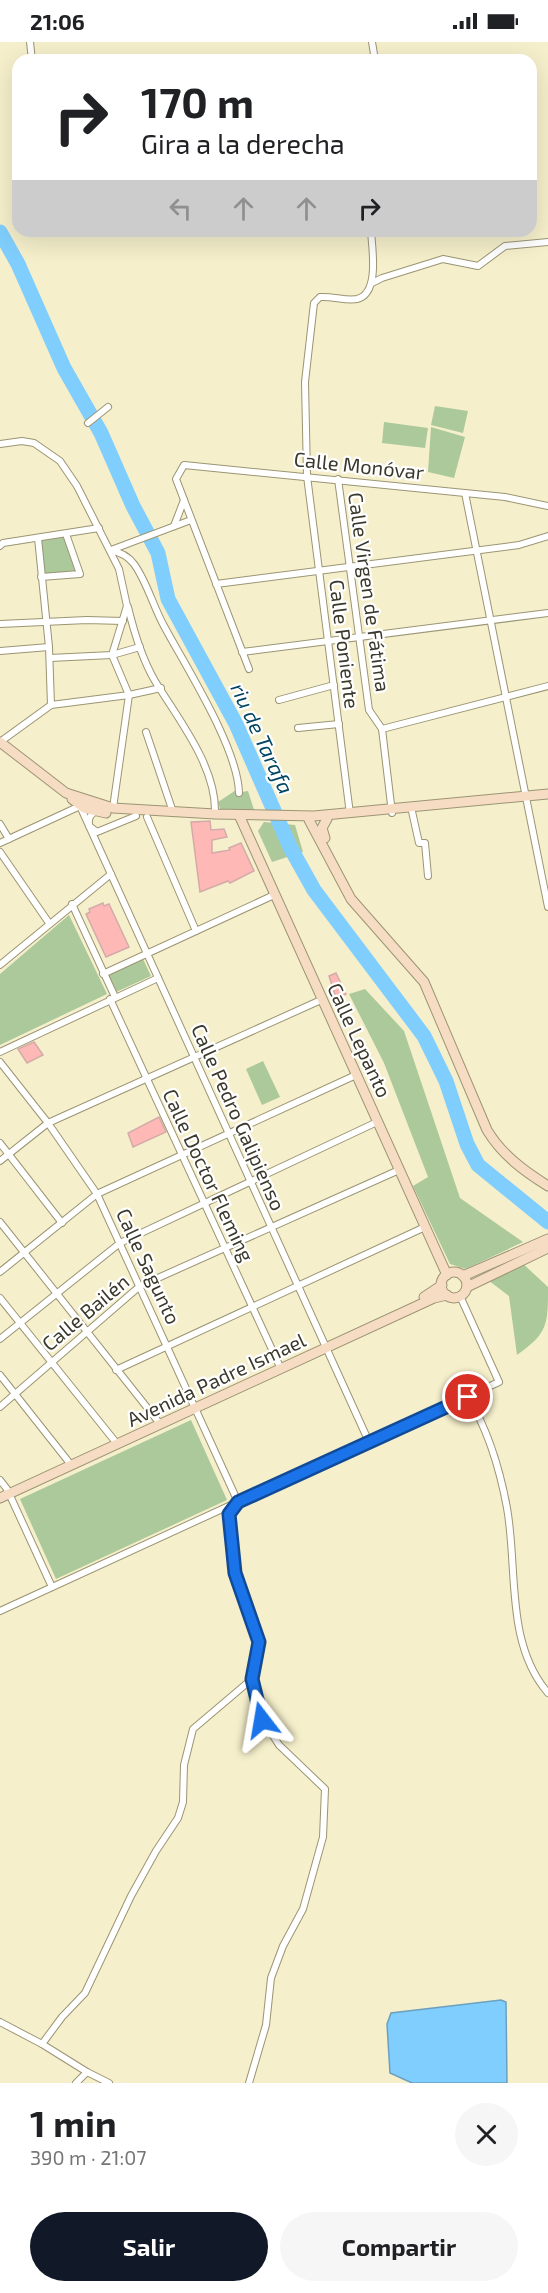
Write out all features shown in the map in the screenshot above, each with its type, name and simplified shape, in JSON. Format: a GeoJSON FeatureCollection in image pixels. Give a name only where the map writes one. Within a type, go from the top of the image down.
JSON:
{"type":"FeatureCollection","features":[{"type":"Feature","properties":{"kind":"street"},"geometry":{"type":"LineString","coordinates":[[371,237],[372,284],[434,261],[453,259],[478,266],[505,246],[548,242]]}},
{"type":"Feature","properties":{"kind":"street","name":"Calle Poniente"},"geometry":{"type":"LineString","coordinates":[[351,815],[307,476],[305,382],[314,303],[320,297],[362,298],[372,284]]}},
{"type":"Feature","properties":{"kind":"street"},"geometry":{"type":"LineString","coordinates":[[88,423],[108,408]]}},
{"type":"Feature","properties":{"kind":"street"},"geometry":{"type":"LineString","coordinates":[[0,444],[22,441],[44,448],[66,470],[111,550],[119,569],[140,648],[182,721],[206,772],[215,803],[215,814]]}},
{"type":"Feature","properties":{"kind":"street","name":"Calle Monóvar"},"geometry":{"type":"LineString","coordinates":[[184,500],[176,479],[180,468],[189,464],[505,496],[548,506]]}},
{"type":"Feature","properties":{"kind":"street","name":"Calle Virgen de Fátima"},"geometry":{"type":"LineString","coordinates":[[338,479],[369,710],[382,729],[392,811]]}},
{"type":"Feature","properties":{"kind":"street"},"geometry":{"type":"LineString","coordinates":[[465,492],[548,907]]}},
{"type":"Feature","properties":{"kind":"street"},"geometry":{"type":"LineString","coordinates":[[184,500],[249,669]]}},
{"type":"Feature","properties":{"kind":"street"},"geometry":{"type":"LineString","coordinates":[[174,526],[184,500]]}},
{"type":"Feature","properties":{"kind":"street"},"geometry":{"type":"LineString","coordinates":[[111,550],[191,520]]}},
{"type":"Feature","properties":{"kind":"street"},"geometry":{"type":"LineString","coordinates":[[0,546],[3,543],[99,528]]}},
{"type":"Feature","properties":{"kind":"street"},"geometry":{"type":"LineString","coordinates":[[41,577],[80,574],[66,534]]}},
{"type":"Feature","properties":{"kind":"street"},"geometry":{"type":"LineString","coordinates":[[216,584],[519,545],[548,536]]}},
{"type":"Feature","properties":{"kind":"street"},"geometry":{"type":"LineString","coordinates":[[38,538],[50,657],[51,705]]}},
{"type":"Feature","properties":{"kind":"street"},"geometry":{"type":"LineString","coordinates":[[111,550],[124,555],[134,564],[163,624],[210,709],[237,774],[239,793]]}},
{"type":"Feature","properties":{"kind":"street"},"geometry":{"type":"LineString","coordinates":[[103,831],[107,824],[104,809],[129,695],[112,655],[127,606]]}},
{"type":"Feature","properties":{"kind":"street"},"geometry":{"type":"LineString","coordinates":[[242,652],[548,614]]}},
{"type":"Feature","properties":{"kind":"street"},"geometry":{"type":"LineString","coordinates":[[0,624],[45,621],[123,621]]}},
{"type":"Feature","properties":{"kind":"street"},"geometry":{"type":"LineString","coordinates":[[0,651],[49,647]]}},
{"type":"Feature","properties":{"kind":"street"},"geometry":{"type":"LineString","coordinates":[[50,657],[112,655],[140,648]]}},
{"type":"Feature","properties":{"kind":"street"},"geometry":{"type":"LineString","coordinates":[[279,700],[334,685]]}},
{"type":"Feature","properties":{"kind":"street"},"geometry":{"type":"LineString","coordinates":[[382,729],[548,686]]}},
{"type":"Feature","properties":{"kind":"street"},"geometry":{"type":"LineString","coordinates":[[80,806],[66,792],[0,742],[51,705],[129,695],[161,688]]}},
{"type":"Feature","properties":{"kind":"street"},"geometry":{"type":"LineString","coordinates":[[298,728],[339,724]]}},
{"type":"Feature","properties":{"kind":"street"},"geometry":{"type":"LineString","coordinates":[[146,732],[173,812]]}},
{"type":"Feature","properties":{"kind":"street"},"geometry":{"type":"LineString","coordinates":[[66,792],[104,809],[136,816],[327,819],[351,815]]}},
{"type":"Feature","properties":{"kind":"street"},"geometry":{"type":"LineString","coordinates":[[526,799],[548,794]]}},
{"type":"Feature","properties":{"kind":"street"},"geometry":{"type":"LineString","coordinates":[[310,819],[526,799],[548,799]]}},
{"type":"Feature","properties":{"kind":"street"},"geometry":{"type":"LineString","coordinates":[[0,843],[80,806],[215,814],[240,818]]}},
{"type":"Feature","properties":{"kind":"street","name":"Calle Pedro Galipienso"},"geometry":{"type":"LineString","coordinates":[[80,806],[369,1442]]}},
{"type":"Feature","properties":{"kind":"street"},"geometry":{"type":"LineString","coordinates":[[104,809],[88,818],[89,826],[94,831],[103,831],[136,816]]}},
{"type":"Feature","properties":{"kind":"street"},"geometry":{"type":"LineString","coordinates":[[412,809],[419,843],[425,843],[428,876]]}},
{"type":"Feature","properties":{"kind":"street"},"geometry":{"type":"LineString","coordinates":[[147,816],[196,931]]}},
{"type":"Feature","properties":{"kind":"street","name":"Calle Lepanto"},"geometry":{"type":"LineString","coordinates":[[240,818],[447,1275]]}},
{"type":"Feature","properties":{"kind":"street"},"geometry":{"type":"LineString","coordinates":[[310,819],[354,904],[424,982],[487,1130],[496,1144],[522,1168],[548,1186]]}},
{"type":"Feature","properties":{"kind":"street"},"geometry":{"type":"LineString","coordinates":[[327,819],[322,828],[324,836],[355,897],[369,916],[418,967],[437,998],[495,1135],[512,1155],[548,1181]]}},
{"type":"Feature","properties":{"kind":"street"},"geometry":{"type":"LineString","coordinates":[[0,824],[9,839]]}},
{"type":"Feature","properties":{"kind":"street"},"geometry":{"type":"LineString","coordinates":[[0,852],[50,923]]}},
{"type":"Feature","properties":{"kind":"street"},"geometry":{"type":"LineString","coordinates":[[0,965],[111,874]]}},
{"type":"Feature","properties":{"kind":"street"},"geometry":{"type":"LineString","coordinates":[[103,974],[274,895]]}},
{"type":"Feature","properties":{"kind":"street","name":"Calle Doctor Fleming"},"geometry":{"type":"LineString","coordinates":[[72,904],[146,1079],[280,1366]]}},
{"type":"Feature","properties":{"kind":"street"},"geometry":{"type":"LineString","coordinates":[[0,1052],[158,978]]}},
{"type":"Feature","properties":{"kind":"street"},"geometry":{"type":"LineString","coordinates":[[0,1161],[48,1123],[321,1000]]}},
{"type":"Feature","properties":{"kind":"street","name":"Calle Sagunto"},"geometry":{"type":"LineString","coordinates":[[0,1062],[48,1123],[97,1194],[238,1502]]}},
{"type":"Feature","properties":{"kind":"street"},"geometry":{"type":"LineString","coordinates":[[0,1272],[97,1194],[356,1075]]}},
{"type":"Feature","properties":{"kind":"street"},"geometry":{"type":"LineString","coordinates":[[0,1339],[120,1243],[377,1122]]}},
{"type":"Feature","properties":{"kind":"street"},"geometry":{"type":"LineString","coordinates":[[0,1143],[62,1223]]}},
{"type":"Feature","properties":{"kind":"street","name":"Calle Bailén"},"geometry":{"type":"LineString","coordinates":[[0,1407],[140,1286],[399,1170]]}},
{"type":"Feature","properties":{"kind":"street"},"geometry":{"type":"LineString","coordinates":[[0,1222],[157,1420]]}},
{"type":"Feature","properties":{"kind":"street"},"geometry":{"type":"LineString","coordinates":[[116,1370],[425,1227]]}},
{"type":"Feature","properties":{"kind":"street"},"geometry":{"type":"LineString","coordinates":[[463,1276],[548,1239]]}},
{"type":"Feature","properties":{"kind":"street"},"geometry":{"type":"LineString","coordinates":[[460,1296],[467,1287],[548,1248]]}},
{"type":"Feature","properties":{"kind":"street"},"geometry":{"type":"LineString","coordinates":[[460,1296],[447,1295],[442,1285],[447,1275],[455,1272],[463,1276],[467,1287]]}},
{"type":"Feature","properties":{"kind":"street","name":"Avenida Padre Ismael"},"geometry":{"type":"LineString","coordinates":[[325,1346],[431,1294],[442,1285]]}},
{"type":"Feature","properties":{"kind":"street","name":"Avenida Padre Ismael"},"geometry":{"type":"LineString","coordinates":[[4,1493],[280,1366],[447,1295]]}},
{"type":"Feature","properties":{"kind":"street"},"geometry":{"type":"LineString","coordinates":[[0,1611],[500,1382],[460,1296]]}},
{"type":"Feature","properties":{"kind":"street"},"geometry":{"type":"LineString","coordinates":[[0,1298],[114,1440]]}},
{"type":"Feature","properties":{"kind":"street"},"geometry":{"type":"LineString","coordinates":[[0,1376],[68,1461]]}},
{"type":"Feature","properties":{"kind":"street"},"geometry":{"type":"LineString","coordinates":[[468,1397],[481,1419],[507,1510],[512,1583],[522,1637],[534,1677],[548,1693]]}},
{"type":"Feature","properties":{"kind":"street","name":"Avenida Padre Ismael"},"geometry":{"type":"LineString","coordinates":[[4,1493],[157,1420],[194,1406]]}},
{"type":"Feature","properties":{"kind":"street"},"geometry":{"type":"LineString","coordinates":[[0,1480],[4,1493],[52,1587]]}},
{"type":"Feature","properties":{"kind":"street"},"geometry":{"type":"LineString","coordinates":[[238,1502],[229,1514],[235,1573],[259,1642],[252,1679],[262,1720],[279,1745],[325,1789],[323,1837],[303,1909],[283,1946],[271,1978],[266,2025],[249,2083]]}},
{"type":"Feature","properties":{"kind":"street"},"geometry":{"type":"LineString","coordinates":[[42,2044],[62,2017],[85,1993],[131,1896],[156,1851],[178,1818],[183,1802],[184,1765],[193,1729],[252,1679]]}},
{"type":"Feature","properties":{"kind":"street"},"geometry":{"type":"LineString","coordinates":[[0,2022],[109,2083]]}},
{"type":"Feature","properties":{"kind":"street"},"geometry":{"type":"LineString","coordinates":[[76,2083],[87,2072]]}},
{"type":"Feature","properties":{"kind":"green space"},"geometry":{"type":"Polygon","coordinates":[[[435,406],[468,411],[463,433],[431,425],[435,406]]]}},
{"type":"Feature","properties":{"kind":"green space"},"geometry":{"type":"Polygon","coordinates":[[[384,422],[428,428],[425,448],[382,443],[384,422]]]}},
{"type":"Feature","properties":{"kind":"green space"},"geometry":{"type":"Polygon","coordinates":[[[431,427],[465,437],[454,478],[428,472],[431,427]]]}},
{"type":"Feature","properties":{"kind":"green space"},"geometry":{"type":"Polygon","coordinates":[[[64,534],[77,572],[41,575],[40,538],[64,534]]]}},
{"type":"Feature","properties":{"kind":"green space"},"geometry":{"type":"Polygon","coordinates":[[[236,790],[236,793],[248,791],[255,813],[221,812],[218,802],[236,790]]]}},
{"type":"Feature","properties":{"kind":"green space"},"geometry":{"type":"Polygon","coordinates":[[[264,822],[295,825],[303,852],[272,862],[258,831],[264,822]]]}},
{"type":"Feature","properties":{"kind":"green space"},"geometry":{"type":"Polygon","coordinates":[[[69,915],[107,994],[0,1045],[0,974],[69,915]]]}},
{"type":"Feature","properties":{"kind":"green space"},"geometry":{"type":"Polygon","coordinates":[[[143,959],[151,976],[114,993],[105,977],[143,959]]]}},
{"type":"Feature","properties":{"kind":"green space"},"geometry":{"type":"Polygon","coordinates":[[[365,989],[404,1031],[460,1198],[523,1242],[466,1269],[450,1264],[413,1186],[428,1177],[384,1063],[349,994],[365,989]]]}},
{"type":"Feature","properties":{"kind":"green space"},"geometry":{"type":"Polygon","coordinates":[[[263,1061],[280,1097],[262,1105],[246,1069],[263,1061]]]}},
{"type":"Feature","properties":{"kind":"green space"},"geometry":{"type":"Polygon","coordinates":[[[520,1261],[548,1287],[548,1300],[544,1327],[535,1340],[517,1355],[509,1296],[484,1277],[520,1261]]]}},
{"type":"Feature","properties":{"kind":"green space"},"geometry":{"type":"Polygon","coordinates":[[[191,1420],[227,1500],[56,1579],[20,1499],[191,1420]]]}},
{"type":"Feature","properties":{"kind":"water"},"geometry":{"type":"Polygon","coordinates":[[[501,2000],[506,2002],[507,2083],[412,2083],[390,2073],[387,2024],[391,2013],[501,2000]]]}},
{"type":"Feature","properties":{"kind":"building"},"geometry":{"type":"Polygon","coordinates":[[[210,821],[211,830],[224,829],[227,837],[212,840],[212,853],[230,850],[229,848],[241,843],[254,871],[230,883],[228,881],[200,892],[191,822],[210,821]]]}},
{"type":"Feature","properties":{"kind":"building"},"geometry":{"type":"Polygon","coordinates":[[[103,903],[104,906],[109,904],[129,947],[106,957],[86,914],[90,912],[89,909],[103,903]]]}},
{"type":"Feature","properties":{"kind":"building"},"geometry":{"type":"Polygon","coordinates":[[[336,973],[346,994],[336,998],[329,976],[336,973]]]}},
{"type":"Feature","properties":{"kind":"building"},"geometry":{"type":"Polygon","coordinates":[[[34,1042],[43,1055],[27,1063],[18,1049],[34,1042]]]}},
{"type":"Feature","properties":{"kind":"building"},"geometry":{"type":"Polygon","coordinates":[[[159,1117],[166,1132],[133,1147],[128,1133],[159,1117]]]}},
{"type":"Feature","properties":{"kind":"waterway","name":"riu de Tarafa"},"geometry":{"type":"LineString","coordinates":[[0,232],[18,264],[64,368],[101,433],[133,506],[158,553],[168,599],[236,724],[290,847],[314,890],[424,1036],[446,1081],[467,1144],[478,1165],[548,1222]]}},
{"type":"Feature","properties":{"kind":"route"},"geometry":{"type":"LineString","coordinates":[[262,1720],[252,1679],[259,1642],[235,1573],[229,1514],[238,1502],[468,1397]]}}]}
